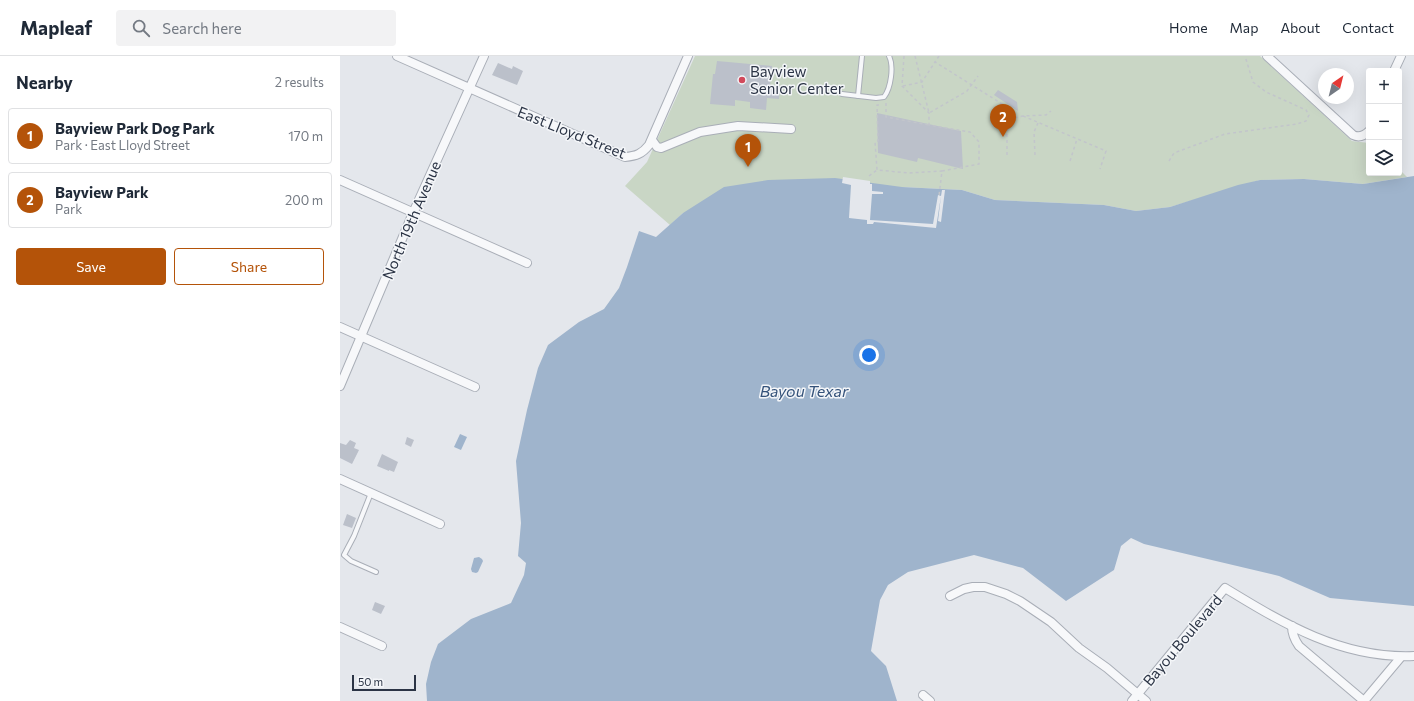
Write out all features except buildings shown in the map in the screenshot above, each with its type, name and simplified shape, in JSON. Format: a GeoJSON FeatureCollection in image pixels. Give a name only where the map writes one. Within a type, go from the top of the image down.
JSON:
{"type":"FeatureCollection","features":[{"type":"Feature","properties":{"kind":"street","name":"East Lloyd Street"},"geometry":{"type":"LineString","coordinates":[[397,56],[625,157],[638,155],[645,151],[652,140],[688,56]]}},
{"type":"Feature","properties":{"kind":"street","name":"North 19th Avenue"},"geometry":{"type":"LineString","coordinates":[[340,386],[413,213],[484,56]]}},
{"type":"Feature","properties":{"kind":"street"},"geometry":{"type":"LineString","coordinates":[[1395,68],[1401,56]]}},
{"type":"Feature","properties":{"kind":"street"},"geometry":{"type":"LineString","coordinates":[[1272,58],[1353,135],[1361,137],[1366,135]]}},
{"type":"Feature","properties":{"kind":"street"},"geometry":{"type":"LineString","coordinates":[[652,140],[657,147],[661,148],[700,132],[730,127],[738,126],[791,129]]}},
{"type":"Feature","properties":{"kind":"street"},"geometry":{"type":"LineString","coordinates":[[340,180],[527,263]]}},
{"type":"Feature","properties":{"kind":"street"},"geometry":{"type":"LineString","coordinates":[[340,328],[475,387]]}},
{"type":"Feature","properties":{"kind":"street"},"geometry":{"type":"LineString","coordinates":[[340,479],[440,524]]}},
{"type":"Feature","properties":{"kind":"street"},"geometry":{"type":"LineString","coordinates":[[950,596],[964,589],[985,587],[1006,594],[1020,601],[1050,622],[1079,648],[1107,668],[1146,701]]}},
{"type":"Feature","properties":{"kind":"street","name":"Bayou Boulevard"},"geometry":{"type":"LineString","coordinates":[[1132,701],[1225,588],[1263,611],[1313,636],[1350,649],[1383,656],[1414,656]]}},
{"type":"Feature","properties":{"kind":"street"},"geometry":{"type":"LineString","coordinates":[[1292,626],[1294,640],[1299,646],[1364,701],[1401,657]]}},
{"type":"Feature","properties":{"kind":"street"},"geometry":{"type":"LineString","coordinates":[[340,627],[382,646]]}},
{"type":"Feature","properties":{"kind":"street"},"geometry":{"type":"LineString","coordinates":[[923,695],[930,701]]}},
{"type":"Feature","properties":{"kind":"lane"},"geometry":{"type":"LineString","coordinates":[[858,96],[862,56]]}},
{"type":"Feature","properties":{"kind":"lane"},"geometry":{"type":"LineString","coordinates":[[842,94],[876,98],[884,97],[888,92],[892,63],[890,56]]}},
{"type":"Feature","properties":{"kind":"lane"},"geometry":{"type":"LineString","coordinates":[[371,493],[354,536],[344,556],[376,572]]}},
{"type":"Feature","properties":{"kind":"path"},"geometry":{"type":"LineString","coordinates":[[904,56],[902,86],[929,113]]}},
{"type":"Feature","properties":{"kind":"path"},"geometry":{"type":"LineString","coordinates":[[915,56],[929,113],[929,125]]}},
{"type":"Feature","properties":{"kind":"path"},"geometry":{"type":"LineString","coordinates":[[902,86],[922,82],[939,56]]}},
{"type":"Feature","properties":{"kind":"path"},"geometry":{"type":"LineString","coordinates":[[1169,161],[1174,153],[1226,134],[1297,124],[1306,121],[1309,115],[1306,110],[1266,92],[1253,82],[1245,56]]}},
{"type":"Feature","properties":{"kind":"path"},"geometry":{"type":"LineString","coordinates":[[935,62],[1007,107],[1009,119],[1007,133],[1007,155]]}},
{"type":"Feature","properties":{"kind":"path"},"geometry":{"type":"LineString","coordinates":[[929,113],[967,91],[978,76]]}},
{"type":"Feature","properties":{"kind":"path"},"geometry":{"type":"LineString","coordinates":[[869,176],[877,170],[909,173],[942,171],[980,164],[979,142],[970,132],[886,117],[886,103],[877,105],[878,141],[875,142],[877,170]]}},
{"type":"Feature","properties":{"kind":"path"},"geometry":{"type":"LineString","coordinates":[[1009,119],[1024,116],[1046,115],[1051,111]]}},
{"type":"Feature","properties":{"kind":"path"},"geometry":{"type":"LineString","coordinates":[[1024,116],[1106,151],[1100,169]]}},
{"type":"Feature","properties":{"kind":"path"},"geometry":{"type":"LineString","coordinates":[[1035,155],[1034,132],[1038,123]]}},
{"type":"Feature","properties":{"kind":"path"},"geometry":{"type":"LineString","coordinates":[[1070,161],[1077,139]]}},
{"type":"Feature","properties":{"kind":"path"},"geometry":{"type":"LineString","coordinates":[[939,196],[942,171]]}},
{"type":"Feature","properties":{"kind":"green space"},"geometry":{"type":"Polygon","coordinates":[[[695,56],[1260,56],[1352,141],[1366,143],[1366,176],[1402,176],[1402,172],[1407,177],[1363,184],[1304,179],[1260,180],[1170,207],[1136,211],[1104,205],[995,200],[962,190],[902,187],[683,213],[670,225],[625,186],[647,162],[695,56]]]}},
{"type":"Feature","properties":{"kind":"water","name":"Bayou Texar"},"geometry":{"type":"Polygon","coordinates":[[[1414,176],[1414,606],[1330,598],[1279,576],[1144,544],[1131,538],[1121,546],[1114,570],[1066,601],[1023,568],[974,555],[908,572],[888,585],[880,600],[871,651],[886,666],[897,701],[427,701],[426,684],[431,662],[438,644],[471,619],[511,603],[524,575],[526,563],[518,556],[521,523],[516,461],[538,368],[548,345],[579,322],[604,309],[619,288],[639,231],[656,237],[683,213],[724,187],[768,180],[835,178],[902,187],[962,190],[995,200],[1104,205],[1136,211],[1170,207],[1238,185],[1260,180],[1304,179],[1363,184],[1414,176]]]}},
{"type":"Feature","properties":{"kind":"water"},"geometry":{"type":"Polygon","coordinates":[[[460,434],[467,437],[461,450],[454,447],[460,434]]]}},
{"type":"Feature","properties":{"kind":"water"},"geometry":{"type":"Polygon","coordinates":[[[479,557],[483,561],[478,572],[472,572],[471,569],[474,558],[479,557]]]}},
{"type":"Feature","properties":{"kind":"pier"},"geometry":{"type":"Polygon","coordinates":[[[843,177],[870,181],[870,184],[872,184],[872,191],[883,192],[883,194],[872,194],[870,220],[933,224],[938,195],[941,196],[936,228],[874,222],[873,224],[867,224],[867,220],[849,218],[851,185],[842,183],[843,177]]]}},
{"type":"Feature","properties":{"kind":"pier"},"geometry":{"type":"Polygon","coordinates":[[[942,190],[945,190],[941,222],[938,221],[942,190]]]}},
{"type":"Feature","properties":{"kind":"place","name":"Bayview Senior Center"},"geometry":{"type":"Point","coordinates":[742,80]}},
{"type":"Feature","properties":{"kind":"place","name":"Bayview Park"},"geometry":{"type":"Point","coordinates":[1003,137]}},
{"type":"Feature","properties":{"kind":"place","name":"Bayview Park Dog Park"},"geometry":{"type":"Point","coordinates":[748,167]}}]}
